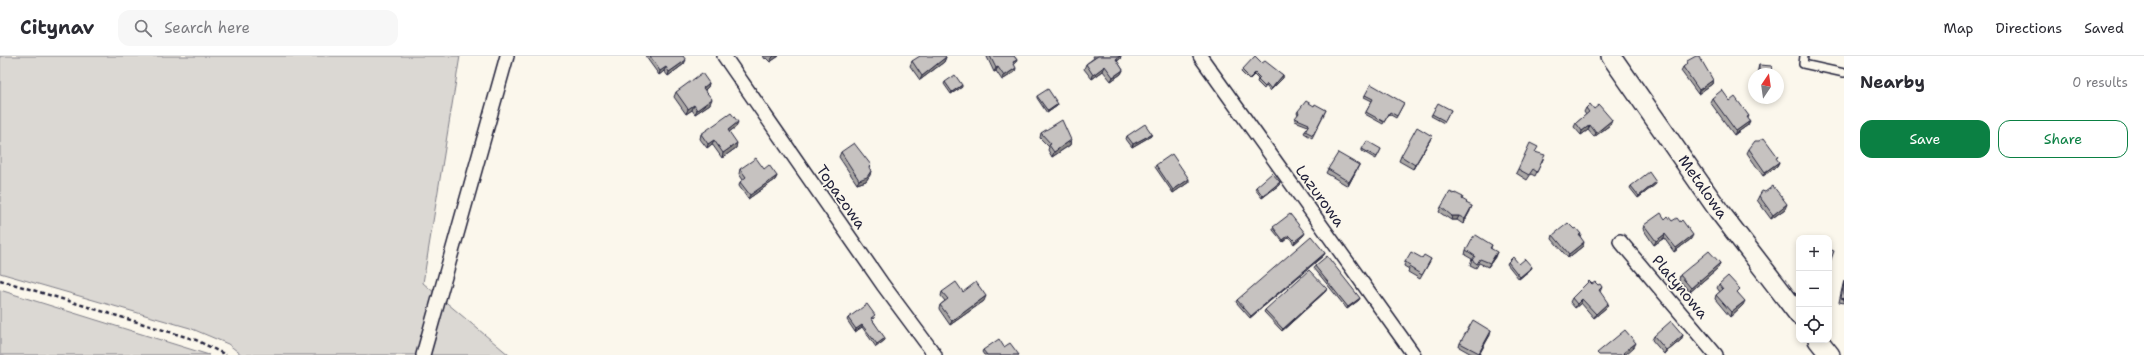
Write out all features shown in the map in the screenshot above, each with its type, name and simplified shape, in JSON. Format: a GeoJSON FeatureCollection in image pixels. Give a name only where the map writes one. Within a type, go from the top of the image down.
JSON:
{"type":"FeatureCollection","features":[{"type":"Feature","properties":{"kind":"street"},"geometry":{"type":"LineString","coordinates":[[423,355],[507,56]]}},
{"type":"Feature","properties":{"kind":"street","name":"Topazowa"},"geometry":{"type":"LineString","coordinates":[[724,56],[883,285],[935,355]]}},
{"type":"Feature","properties":{"kind":"street","name":"Lazurowa"},"geometry":{"type":"LineString","coordinates":[[1200,56],[1414,355]]}},
{"type":"Feature","properties":{"kind":"street","name":"Metalowa"},"geometry":{"type":"LineString","coordinates":[[1611,56],[1718,211],[1796,311]]}},
{"type":"Feature","properties":{"kind":"street","name":"Platynowa"},"geometry":{"type":"LineString","coordinates":[[1620,240],[1716,355]]}},
{"type":"Feature","properties":{"kind":"street"},"geometry":{"type":"LineString","coordinates":[[1814,343],[1814,355]]}},
{"type":"Feature","properties":{"kind":"street"},"geometry":{"type":"LineString","coordinates":[[1820,343],[1830,355]]}},
{"type":"Feature","properties":{"kind":"lane"},"geometry":{"type":"LineString","coordinates":[[1804,56],[1803,64],[1844,73]]}},
{"type":"Feature","properties":{"kind":"path"},"geometry":{"type":"LineString","coordinates":[[0,280],[196,340],[226,355]]}},
{"type":"Feature","properties":{"kind":"shaded area"},"geometry":{"type":"Polygon","coordinates":[[[0,56],[460,56],[423,283],[509,355],[242,355],[228,344],[190,328],[0,273],[0,56]]]}},
{"type":"Feature","properties":{"kind":"shaded area"},"geometry":{"type":"Polygon","coordinates":[[[0,290],[209,355],[0,355],[0,290]]]}},
{"type":"Feature","properties":{"kind":"building"},"geometry":{"type":"Polygon","coordinates":[[[650,56],[683,56],[686,60],[669,72],[666,67],[660,71],[650,56]]]}},
{"type":"Feature","properties":{"kind":"building"},"geometry":{"type":"Polygon","coordinates":[[[920,56],[946,57],[922,76],[912,61],[920,56]]]}},
{"type":"Feature","properties":{"kind":"building"},"geometry":{"type":"Polygon","coordinates":[[[990,56],[1014,56],[1017,60],[1013,62],[1016,68],[1004,76],[998,67],[996,68],[990,56]]]}},
{"type":"Feature","properties":{"kind":"building"},"geometry":{"type":"Polygon","coordinates":[[[1098,56],[1120,56],[1116,59],[1123,70],[1113,77],[1105,66],[1093,75],[1086,64],[1098,56]]]}},
{"type":"Feature","properties":{"kind":"building"},"geometry":{"type":"Polygon","coordinates":[[[1255,56],[1262,63],[1265,61],[1283,75],[1271,89],[1267,84],[1265,87],[1258,80],[1260,78],[1255,73],[1250,78],[1242,70],[1255,56]]]}},
{"type":"Feature","properties":{"kind":"building"},"geometry":{"type":"Polygon","coordinates":[[[1699,56],[1713,80],[1699,90],[1683,67],[1687,64],[1687,61],[1699,56]]]}},
{"type":"Feature","properties":{"kind":"building"},"geometry":{"type":"Polygon","coordinates":[[[1759,65],[1772,66],[1772,68],[1759,68],[1759,65]]]}},
{"type":"Feature","properties":{"kind":"building"},"geometry":{"type":"Polygon","coordinates":[[[702,73],[709,83],[703,88],[712,99],[697,110],[694,105],[688,109],[676,92],[702,73]]]}},
{"type":"Feature","properties":{"kind":"building"},"geometry":{"type":"Polygon","coordinates":[[[955,75],[962,85],[952,92],[945,82],[955,75]]]}},
{"type":"Feature","properties":{"kind":"building"},"geometry":{"type":"Polygon","coordinates":[[[1371,84],[1404,103],[1397,116],[1390,112],[1384,122],[1366,112],[1373,99],[1365,95],[1371,84]]]}},
{"type":"Feature","properties":{"kind":"building"},"geometry":{"type":"Polygon","coordinates":[[[1048,89],[1058,104],[1048,111],[1037,96],[1048,89]]]}},
{"type":"Feature","properties":{"kind":"building"},"geometry":{"type":"Polygon","coordinates":[[[1722,90],[1730,101],[1735,97],[1749,116],[1747,117],[1750,121],[1736,131],[1712,98],[1722,90]]]}},
{"type":"Feature","properties":{"kind":"building"},"geometry":{"type":"Polygon","coordinates":[[[1306,101],[1314,106],[1315,104],[1326,110],[1313,135],[1305,131],[1309,124],[1295,118],[1299,113],[1298,111],[1306,101]]]}},
{"type":"Feature","properties":{"kind":"building"},"geometry":{"type":"Polygon","coordinates":[[[1438,103],[1451,110],[1445,121],[1432,114],[1438,103]]]}},
{"type":"Feature","properties":{"kind":"building"},"geometry":{"type":"Polygon","coordinates":[[[1590,104],[1594,109],[1599,105],[1612,120],[1596,133],[1590,125],[1582,131],[1576,123],[1589,112],[1586,108],[1590,104]]]}},
{"type":"Feature","properties":{"kind":"building"},"geometry":{"type":"Polygon","coordinates":[[[731,113],[738,122],[728,130],[737,143],[723,153],[714,140],[708,144],[701,134],[731,113]]]}},
{"type":"Feature","properties":{"kind":"building"},"geometry":{"type":"Polygon","coordinates":[[[1062,120],[1071,140],[1054,152],[1049,145],[1051,144],[1041,133],[1062,120]]]}},
{"type":"Feature","properties":{"kind":"building"},"geometry":{"type":"Polygon","coordinates":[[[1145,124],[1152,134],[1133,144],[1127,136],[1145,124]]]}},
{"type":"Feature","properties":{"kind":"building"},"geometry":{"type":"Polygon","coordinates":[[[1417,127],[1432,136],[1415,165],[1401,156],[1417,127]]]}},
{"type":"Feature","properties":{"kind":"building"},"geometry":{"type":"Polygon","coordinates":[[[1764,138],[1778,157],[1776,158],[1779,162],[1765,172],[1749,149],[1755,141],[1759,141],[1764,138]]]}},
{"type":"Feature","properties":{"kind":"building"},"geometry":{"type":"Polygon","coordinates":[[[1367,141],[1381,149],[1377,157],[1362,149],[1367,141]]]}},
{"type":"Feature","properties":{"kind":"building"},"geometry":{"type":"Polygon","coordinates":[[[854,143],[871,165],[869,167],[871,171],[867,177],[859,180],[841,152],[854,143]]]}},
{"type":"Feature","properties":{"kind":"building"},"geometry":{"type":"Polygon","coordinates":[[[1530,143],[1538,147],[1535,152],[1545,155],[1537,172],[1533,169],[1529,175],[1518,169],[1530,143]]]}},
{"type":"Feature","properties":{"kind":"building"},"geometry":{"type":"Polygon","coordinates":[[[1338,153],[1359,165],[1349,182],[1328,169],[1338,153]]]}},
{"type":"Feature","properties":{"kind":"building"},"geometry":{"type":"Polygon","coordinates":[[[1172,154],[1189,179],[1173,190],[1156,165],[1172,154]]]}},
{"type":"Feature","properties":{"kind":"building"},"geometry":{"type":"Polygon","coordinates":[[[756,158],[764,169],[769,165],[777,176],[750,195],[740,182],[746,177],[740,169],[756,158]]]}},
{"type":"Feature","properties":{"kind":"building"},"geometry":{"type":"Polygon","coordinates":[[[1649,172],[1656,182],[1639,196],[1631,186],[1649,172]]]}},
{"type":"Feature","properties":{"kind":"building"},"geometry":{"type":"Polygon","coordinates":[[[1272,173],[1280,182],[1263,196],[1256,187],[1272,173]]]}},
{"type":"Feature","properties":{"kind":"building"},"geometry":{"type":"Polygon","coordinates":[[[1773,186],[1787,204],[1773,215],[1759,196],[1762,191],[1765,192],[1773,186]]]}},
{"type":"Feature","properties":{"kind":"building"},"geometry":{"type":"Polygon","coordinates":[[[1450,192],[1463,197],[1462,199],[1467,202],[1466,203],[1472,206],[1465,219],[1459,216],[1452,216],[1441,207],[1450,192]]]}},
{"type":"Feature","properties":{"kind":"building"},"geometry":{"type":"Polygon","coordinates":[[[1661,213],[1665,219],[1668,216],[1672,221],[1677,218],[1680,222],[1682,220],[1693,235],[1676,248],[1665,234],[1656,241],[1644,225],[1661,213]]]}},
{"type":"Feature","properties":{"kind":"building"},"geometry":{"type":"Polygon","coordinates":[[[1290,214],[1305,233],[1295,241],[1289,235],[1283,240],[1273,227],[1290,214]]]}},
{"type":"Feature","properties":{"kind":"building"},"geometry":{"type":"Polygon","coordinates":[[[1568,223],[1574,229],[1576,228],[1581,234],[1579,235],[1584,242],[1569,254],[1553,235],[1568,223]]]}},
{"type":"Feature","properties":{"kind":"building"},"geometry":{"type":"Polygon","coordinates":[[[1476,235],[1492,245],[1490,248],[1497,252],[1490,263],[1480,259],[1477,264],[1472,260],[1475,256],[1466,250],[1473,237],[1476,235]]]}},
{"type":"Feature","properties":{"kind":"building"},"geometry":{"type":"Polygon","coordinates":[[[1311,236],[1325,253],[1251,316],[1237,300],[1311,236]]]}},
{"type":"Feature","properties":{"kind":"building"},"geometry":{"type":"Polygon","coordinates":[[[1709,251],[1720,263],[1691,288],[1680,275],[1709,251]]]}},
{"type":"Feature","properties":{"kind":"building"},"geometry":{"type":"Polygon","coordinates":[[[1411,252],[1422,258],[1424,255],[1431,259],[1422,275],[1409,267],[1411,265],[1405,262],[1411,252]]]}},
{"type":"Feature","properties":{"kind":"building"},"geometry":{"type":"Polygon","coordinates":[[[1327,256],[1360,298],[1348,307],[1315,266],[1327,256]]]}},
{"type":"Feature","properties":{"kind":"building"},"geometry":{"type":"Polygon","coordinates":[[[1513,257],[1519,264],[1525,259],[1532,267],[1520,277],[1508,262],[1513,257]]]}},
{"type":"Feature","properties":{"kind":"building"},"geometry":{"type":"Polygon","coordinates":[[[1309,270],[1327,289],[1283,329],[1265,310],[1309,270]]]}},
{"type":"Feature","properties":{"kind":"building"},"geometry":{"type":"Polygon","coordinates":[[[1728,276],[1740,289],[1737,292],[1745,301],[1731,312],[1716,295],[1723,289],[1719,284],[1728,276]]]}},
{"type":"Feature","properties":{"kind":"building"},"geometry":{"type":"Polygon","coordinates":[[[1589,281],[1592,284],[1595,282],[1598,285],[1600,284],[1602,287],[1599,290],[1608,303],[1596,314],[1582,299],[1577,304],[1572,298],[1589,281]]]}},
{"type":"Feature","properties":{"kind":"building"},"geometry":{"type":"Polygon","coordinates":[[[956,282],[963,292],[976,282],[986,296],[952,321],[940,305],[948,299],[942,292],[956,282]]]}},
{"type":"Feature","properties":{"kind":"building"},"geometry":{"type":"Polygon","coordinates":[[[1844,282],[1844,299],[1841,298],[1844,282]]]}},
{"type":"Feature","properties":{"kind":"building"},"geometry":{"type":"Polygon","coordinates":[[[867,304],[875,315],[871,318],[885,338],[877,344],[862,325],[856,329],[848,318],[867,304]]]}},
{"type":"Feature","properties":{"kind":"building"},"geometry":{"type":"Polygon","coordinates":[[[1473,320],[1491,331],[1479,353],[1460,343],[1473,320]]]}},
{"type":"Feature","properties":{"kind":"building"},"geometry":{"type":"Polygon","coordinates":[[[1671,321],[1683,335],[1666,350],[1654,336],[1671,321]]]}},
{"type":"Feature","properties":{"kind":"building"},"geometry":{"type":"Polygon","coordinates":[[[1625,330],[1636,343],[1623,353],[1625,355],[1599,355],[1597,353],[1625,330]]]}},
{"type":"Feature","properties":{"kind":"building"},"geometry":{"type":"Polygon","coordinates":[[[999,339],[1004,347],[1010,343],[1019,355],[987,355],[983,350],[999,339]]]}}]}
